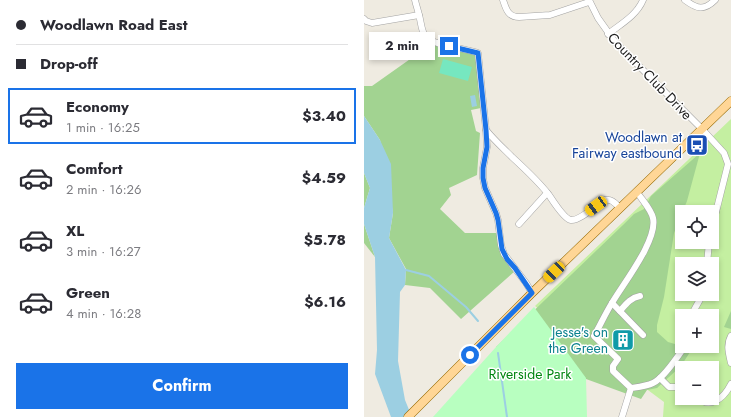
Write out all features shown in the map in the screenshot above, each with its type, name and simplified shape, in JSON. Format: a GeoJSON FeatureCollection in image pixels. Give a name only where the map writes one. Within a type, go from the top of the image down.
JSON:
{"type":"FeatureCollection","features":[{"type":"Feature","properties":{"kind":"main road"},"geometry":{"type":"LineString","coordinates":[[408,417],[532,293],[731,101]]}},
{"type":"Feature","properties":{"kind":"street"},"geometry":{"type":"LineString","coordinates":[[415,0],[425,36],[438,44],[471,50],[478,53],[487,147],[483,168],[485,188],[496,213],[502,249],[510,263],[511,270],[522,285],[532,293]]}},
{"type":"Feature","properties":{"kind":"street"},"geometry":{"type":"LineString","coordinates":[[503,0],[507,12],[514,17],[550,16],[589,1]]}},
{"type":"Feature","properties":{"kind":"street"},"geometry":{"type":"LineString","coordinates":[[608,34],[641,7],[643,0]]}},
{"type":"Feature","properties":{"kind":"street"},"geometry":{"type":"LineString","coordinates":[[685,0],[690,4],[703,8],[715,0]]}},
{"type":"Feature","properties":{"kind":"street","name":"Country Club Drive"},"geometry":{"type":"LineString","coordinates":[[589,1],[608,34],[622,50],[702,129],[724,153],[728,164],[718,205]]}},
{"type":"Feature","properties":{"kind":"street"},"geometry":{"type":"LineString","coordinates":[[364,19],[372,23],[419,15]]}},
{"type":"Feature","properties":{"kind":"street"},"geometry":{"type":"LineString","coordinates":[[486,130],[547,193],[567,219],[577,219],[605,200],[609,199],[620,208]]}},
{"type":"Feature","properties":{"kind":"street"},"geometry":{"type":"LineString","coordinates":[[631,388],[613,371],[613,366],[618,359],[594,336],[651,239],[654,220],[652,214],[637,192]]}},
{"type":"Feature","properties":{"kind":"street"},"geometry":{"type":"LineString","coordinates":[[519,224],[547,193]]}},
{"type":"Feature","properties":{"kind":"street"},"geometry":{"type":"LineString","coordinates":[[620,311],[628,301],[634,297],[640,296]]}},
{"type":"Feature","properties":{"kind":"street"},"geometry":{"type":"LineString","coordinates":[[612,303],[643,334]]}},
{"type":"Feature","properties":{"kind":"street"},"geometry":{"type":"LineString","coordinates":[[731,336],[728,351],[731,364]]}},
{"type":"Feature","properties":{"kind":"street"},"geometry":{"type":"LineString","coordinates":[[631,388],[653,383],[661,377],[680,353]]}},
{"type":"Feature","properties":{"kind":"street"},"geometry":{"type":"LineString","coordinates":[[661,377],[669,387],[675,387]]}},
{"type":"Feature","properties":{"kind":"street"},"geometry":{"type":"LineString","coordinates":[[719,400],[727,392],[731,384]]}},
{"type":"Feature","properties":{"kind":"street"},"geometry":{"type":"LineString","coordinates":[[622,417],[631,388]]}},
{"type":"Feature","properties":{"kind":"green space"},"geometry":{"type":"Polygon","coordinates":[[[430,45],[467,50],[476,55],[481,108],[471,110],[476,131],[480,133],[477,175],[449,188],[451,195],[440,209],[465,233],[499,233],[500,245],[515,271],[461,319],[430,288],[405,285],[406,269],[389,238],[393,213],[380,140],[364,116],[364,86],[372,86],[430,45]]]}},
{"type":"Feature","properties":{"kind":"green space"},"geometry":{"type":"Polygon","coordinates":[[[443,59],[472,67],[468,81],[439,73],[443,59]]]}},
{"type":"Feature","properties":{"kind":"green space"},"geometry":{"type":"Polygon","coordinates":[[[731,119],[731,417],[663,417],[664,402],[535,306],[731,119]]]}},
{"type":"Feature","properties":{"kind":"green space"},"geometry":{"type":"Polygon","coordinates":[[[700,153],[685,205],[675,205],[675,231],[664,297],[657,325],[657,332],[668,342],[675,344],[675,353],[689,353],[684,361],[675,361],[675,372],[657,388],[647,390],[641,399],[586,379],[586,417],[496,347],[634,214],[644,209],[651,196],[700,153]]]}},
{"type":"Feature","properties":{"kind":"green space"},"geometry":{"type":"Polygon","coordinates":[[[364,173],[370,188],[364,208],[364,173]]]}},
{"type":"Feature","properties":{"kind":"green space"},"geometry":{"type":"Polygon","coordinates":[[[364,224],[375,257],[364,243],[364,224]]]}},
{"type":"Feature","properties":{"kind":"green space","name":"Riverside Park"},"geometry":{"type":"Polygon","coordinates":[[[534,307],[586,378],[587,417],[433,417],[496,347],[534,307]]]}},
{"type":"Feature","properties":{"kind":"green space"},"geometry":{"type":"Polygon","coordinates":[[[731,311],[731,329],[724,327],[731,311]]]}},
{"type":"Feature","properties":{"kind":"water"},"geometry":{"type":"Polygon","coordinates":[[[475,95],[477,106],[472,107],[470,96],[475,95]]]}},
{"type":"Feature","properties":{"kind":"water"},"geometry":{"type":"Polygon","coordinates":[[[364,116],[380,140],[391,164],[393,213],[389,238],[406,270],[405,285],[400,292],[398,361],[405,400],[412,417],[391,417],[375,374],[377,350],[375,257],[364,224],[364,208],[370,188],[364,173],[364,116]]]}},
{"type":"Feature","properties":{"kind":"waterway"},"geometry":{"type":"LineString","coordinates":[[406,270],[429,276],[466,307],[478,321]]}},
{"type":"Feature","properties":{"kind":"waterway"},"geometry":{"type":"LineString","coordinates":[[498,353],[507,417]]}},
{"type":"Feature","properties":{"kind":"place","name":"Woodlawn at Fairway eastbound"},"geometry":{"type":"Point","coordinates":[697,145]}},
{"type":"Feature","properties":{"kind":"place","name":"Jesse's on the Green"},"geometry":{"type":"Point","coordinates":[623,340]}},
{"type":"Feature","properties":{"kind":"route"},"geometry":{"type":"LineString","coordinates":[[449,46],[471,50],[478,53],[487,147],[483,168],[485,188],[496,213],[504,254],[532,293],[470,355]]}}]}
